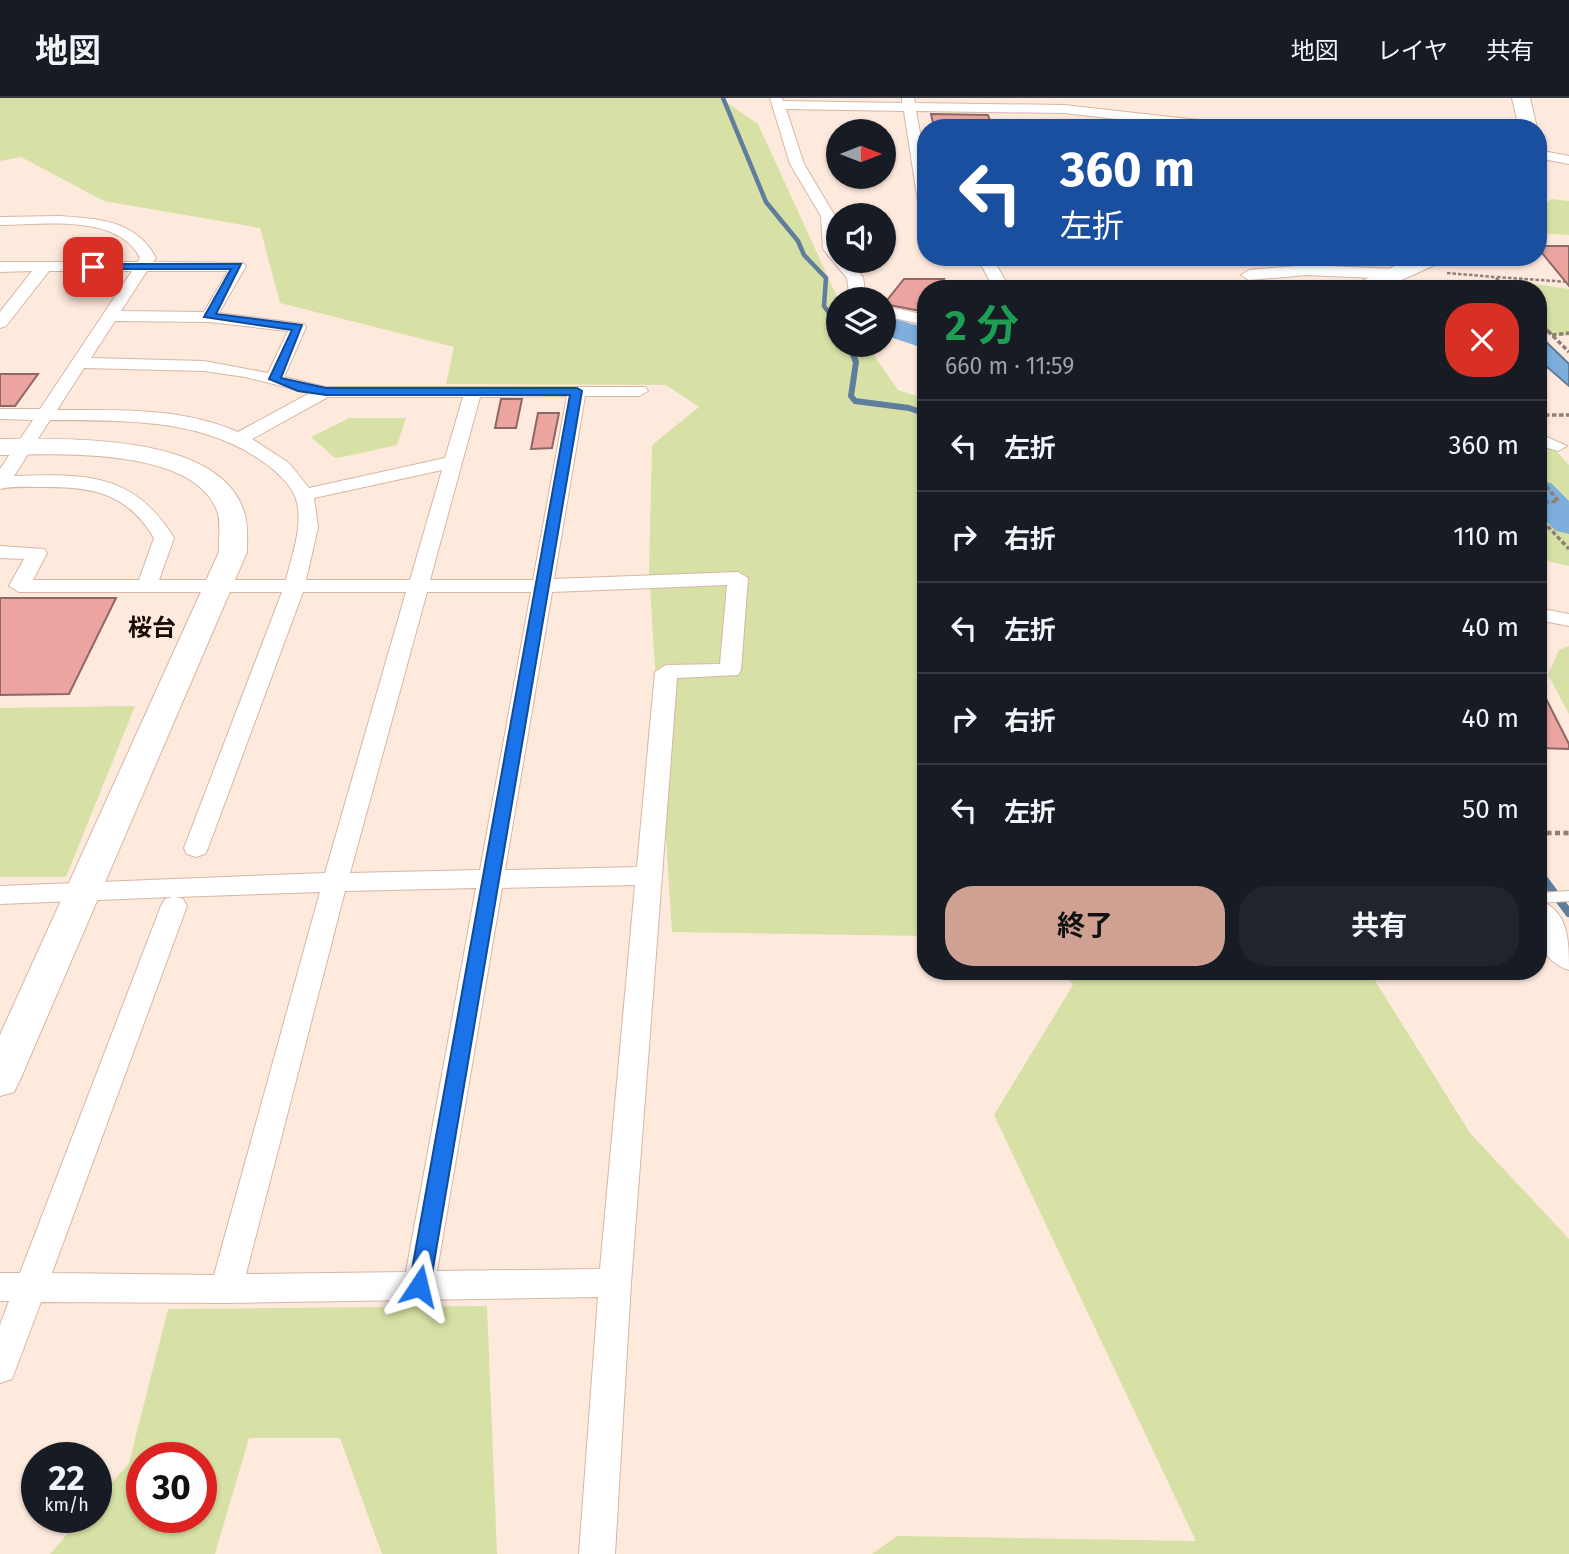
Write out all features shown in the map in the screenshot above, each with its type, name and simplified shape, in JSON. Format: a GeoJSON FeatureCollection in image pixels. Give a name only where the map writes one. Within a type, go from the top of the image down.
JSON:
{"type":"FeatureCollection","features":[{"type":"Feature","properties":{"kind":"street"},"geometry":{"type":"LineString","coordinates":[[1521,98],[1526,119]]}},
{"type":"Feature","properties":{"kind":"street"},"geometry":{"type":"LineString","coordinates":[[826,213],[797,164],[777,102],[909,103],[1064,109],[1153,119]]}},
{"type":"Feature","properties":{"kind":"street"},"geometry":{"type":"LineString","coordinates":[[909,103],[917,153]]}},
{"type":"Feature","properties":{"kind":"street"},"geometry":{"type":"LineString","coordinates":[[1547,156],[1569,160]]}},
{"type":"Feature","properties":{"kind":"street"},"geometry":{"type":"LineString","coordinates":[[0,221],[87,223],[129,233],[146,247],[148,258],[43,414],[11,447],[0,482],[68,481],[99,485],[129,496],[155,517],[164,538],[147,585]]}},
{"type":"Feature","properties":{"kind":"street"},"geometry":{"type":"LineString","coordinates":[[0,267],[237,266],[209,317]]}},
{"type":"Feature","properties":{"kind":"street"},"geometry":{"type":"LineString","coordinates":[[0,323],[44,267]]}},
{"type":"Feature","properties":{"kind":"street"},"geometry":{"type":"LineString","coordinates":[[1259,280],[1307,270],[1400,267]]}},
{"type":"Feature","properties":{"kind":"street"},"geometry":{"type":"LineString","coordinates":[[1378,280],[1400,267]]}},
{"type":"Feature","properties":{"kind":"street"},"geometry":{"type":"LineString","coordinates":[[896,314],[917,318]]}},
{"type":"Feature","properties":{"kind":"street"},"geometry":{"type":"LineString","coordinates":[[109,316],[209,317],[298,327],[274,379]]}},
{"type":"Feature","properties":{"kind":"street"},"geometry":{"type":"LineString","coordinates":[[77,363],[204,366],[326,392],[639,391]]}},
{"type":"Feature","properties":{"kind":"street"},"geometry":{"type":"LineString","coordinates":[[226,1289],[335,882],[473,391]]}},
{"type":"Feature","properties":{"kind":"street"},"geometry":{"type":"LineString","coordinates":[[419,1286],[577,391]]}},
{"type":"Feature","properties":{"kind":"street"},"geometry":{"type":"LineString","coordinates":[[239,439],[326,392]]}},
{"type":"Feature","properties":{"kind":"street"},"geometry":{"type":"LineString","coordinates":[[0,414],[180,421],[239,439],[282,467],[304,495],[308,527],[295,585],[196,848]]}},
{"type":"Feature","properties":{"kind":"street"},"geometry":{"type":"LineString","coordinates":[[1547,442],[1558,446]]}},
{"type":"Feature","properties":{"kind":"street"},"geometry":{"type":"LineString","coordinates":[[0,1080],[233,552],[236,523],[228,502],[198,474],[155,455],[130,450],[11,447]]}},
{"type":"Feature","properties":{"kind":"street"},"geometry":{"type":"LineString","coordinates":[[304,495],[451,462]]}},
{"type":"Feature","properties":{"kind":"street"},"geometry":{"type":"LineString","coordinates":[[0,552],[37,552],[19,586],[544,586],[738,578],[730,670],[666,673],[615,1283],[597,1554]]}},
{"type":"Feature","properties":{"kind":"street"},"geometry":{"type":"LineString","coordinates":[[1547,616],[1569,620]]}},
{"type":"Feature","properties":{"kind":"street"},"geometry":{"type":"LineString","coordinates":[[0,895],[335,882],[650,876]]}},
{"type":"Feature","properties":{"kind":"street"},"geometry":{"type":"LineString","coordinates":[[0,1368],[15,1287],[174,906]]}},
{"type":"Feature","properties":{"kind":"street"},"geometry":{"type":"LineString","coordinates":[[1547,914],[1569,956]]}},
{"type":"Feature","properties":{"kind":"street"},"geometry":{"type":"LineString","coordinates":[[15,1287],[226,1289],[615,1283]]}},
{"type":"Feature","properties":{"kind":"lane"},"geometry":{"type":"LineString","coordinates":[[1547,901],[1569,896]]}},
{"type":"Feature","properties":{"kind":"path"},"geometry":{"type":"LineString","coordinates":[[1400,267],[1539,280]]}},
{"type":"Feature","properties":{"kind":"path"},"geometry":{"type":"LineString","coordinates":[[1495,277],[1498,280]]}},
{"type":"Feature","properties":{"kind":"path"},"geometry":{"type":"LineString","coordinates":[[1547,281],[1569,282]]}},
{"type":"Feature","properties":{"kind":"path"},"geometry":{"type":"LineString","coordinates":[[1547,331],[1569,352]]}},
{"type":"Feature","properties":{"kind":"path"},"geometry":{"type":"LineString","coordinates":[[1551,335],[1569,333]]}},
{"type":"Feature","properties":{"kind":"path"},"geometry":{"type":"LineString","coordinates":[[1547,415],[1569,415]]}},
{"type":"Feature","properties":{"kind":"path"},"geometry":{"type":"LineString","coordinates":[[1547,488],[1557,503],[1547,503]]}},
{"type":"Feature","properties":{"kind":"path"},"geometry":{"type":"LineString","coordinates":[[1547,528],[1569,549]]}},
{"type":"Feature","properties":{"kind":"path"},"geometry":{"type":"LineString","coordinates":[[1547,834],[1569,833]]}},
{"type":"Feature","properties":{"kind":"green space"},"geometry":{"type":"Polygon","coordinates":[[[0,98],[720,98],[758,124],[833,287],[826,287],[826,357],[875,357],[898,390],[917,396],[917,936],[672,932],[649,573],[652,445],[699,407],[666,385],[446,384],[454,347],[280,303],[260,228],[104,201],[21,157],[0,161],[0,98]]]}},
{"type":"Feature","properties":{"kind":"green space"},"geometry":{"type":"Polygon","coordinates":[[[1551,199],[1569,201],[1569,235],[1547,234],[1547,203],[1551,199]]]}},
{"type":"Feature","properties":{"kind":"green space"},"geometry":{"type":"Polygon","coordinates":[[[1547,286],[1569,289],[1569,336],[1547,334],[1547,286]]]}},
{"type":"Feature","properties":{"kind":"green space"},"geometry":{"type":"Polygon","coordinates":[[[349,418],[406,418],[397,445],[343,457],[335,458],[311,437],[349,418]]]}},
{"type":"Feature","properties":{"kind":"green space"},"geometry":{"type":"Polygon","coordinates":[[[1547,447],[1555,450],[1569,465],[1569,566],[1547,561],[1547,447]]]}},
{"type":"Feature","properties":{"kind":"green space"},"geometry":{"type":"Polygon","coordinates":[[[1569,646],[1569,714],[1548,675],[1559,650],[1569,646]]]}},
{"type":"Feature","properties":{"kind":"green space"},"geometry":{"type":"Polygon","coordinates":[[[135,706],[66,877],[0,877],[0,708],[135,706]]]}},
{"type":"Feature","properties":{"kind":"green space"},"geometry":{"type":"Polygon","coordinates":[[[1069,980],[1375,980],[1470,1133],[1569,1239],[1569,1554],[872,1554],[897,1536],[1196,1541],[994,1115],[1073,985],[1069,980]]]}},
{"type":"Feature","properties":{"kind":"green space"},"geometry":{"type":"Polygon","coordinates":[[[487,1306],[497,1554],[382,1554],[340,1438],[249,1438],[215,1554],[50,1554],[68,1533],[112,1533],[112,1483],[126,1466],[126,1533],[217,1533],[217,1442],[134,1442],[168,1309],[487,1306]]]}},
{"type":"Feature","properties":{"kind":"water"},"geometry":{"type":"Polygon","coordinates":[[[1547,343],[1569,364],[1569,386],[1547,367],[1547,343]]]}},
{"type":"Feature","properties":{"kind":"building"},"geometry":{"type":"Polygon","coordinates":[[[931,114],[988,115],[989,119],[932,119],[931,114]]]}},
{"type":"Feature","properties":{"kind":"building"},"geometry":{"type":"Polygon","coordinates":[[[1547,246],[1569,246],[1569,286],[1547,259],[1547,246]]]}},
{"type":"Feature","properties":{"kind":"building"},"geometry":{"type":"Polygon","coordinates":[[[904,279],[944,279],[917,280],[917,310],[896,306],[896,289],[904,279]]]}},
{"type":"Feature","properties":{"kind":"building"},"geometry":{"type":"Polygon","coordinates":[[[0,374],[38,374],[15,406],[0,406],[0,374]]]}},
{"type":"Feature","properties":{"kind":"building"},"geometry":{"type":"Polygon","coordinates":[[[501,399],[522,399],[516,428],[495,428],[501,399]]]}},
{"type":"Feature","properties":{"kind":"building"},"geometry":{"type":"Polygon","coordinates":[[[538,413],[559,413],[552,448],[531,449],[538,413]]]}},
{"type":"Feature","properties":{"kind":"building"},"geometry":{"type":"Polygon","coordinates":[[[0,598],[116,598],[69,694],[0,695],[0,598]]]}},
{"type":"Feature","properties":{"kind":"building"},"geometry":{"type":"Polygon","coordinates":[[[1547,701],[1569,744],[1569,749],[1547,748],[1547,701]]]}},
{"type":"Feature","properties":{"kind":"waterway"},"geometry":{"type":"LineString","coordinates":[[723,98],[766,202],[798,241],[804,255],[826,278],[826,309]]}},
{"type":"Feature","properties":{"kind":"waterway"},"geometry":{"type":"LineString","coordinates":[[896,329],[917,336]]}},
{"type":"Feature","properties":{"kind":"waterway"},"geometry":{"type":"LineString","coordinates":[[854,357],[856,362],[851,396],[855,401],[917,411]]}},
{"type":"Feature","properties":{"kind":"waterway"},"geometry":{"type":"LineString","coordinates":[[1547,500],[1569,523]]}},
{"type":"Feature","properties":{"kind":"waterway"},"geometry":{"type":"LineString","coordinates":[[1547,883],[1569,913]]}},
{"type":"Feature","properties":{"kind":"district","name":"桜台"},"geometry":{"type":"Point","coordinates":[152,628]}},
{"type":"Feature","properties":{"kind":"route"},"geometry":{"type":"LineString","coordinates":[[93,267],[237,266],[209,317],[298,327],[274,379],[302,388],[326,392],[577,391],[419,1286]]}}]}
